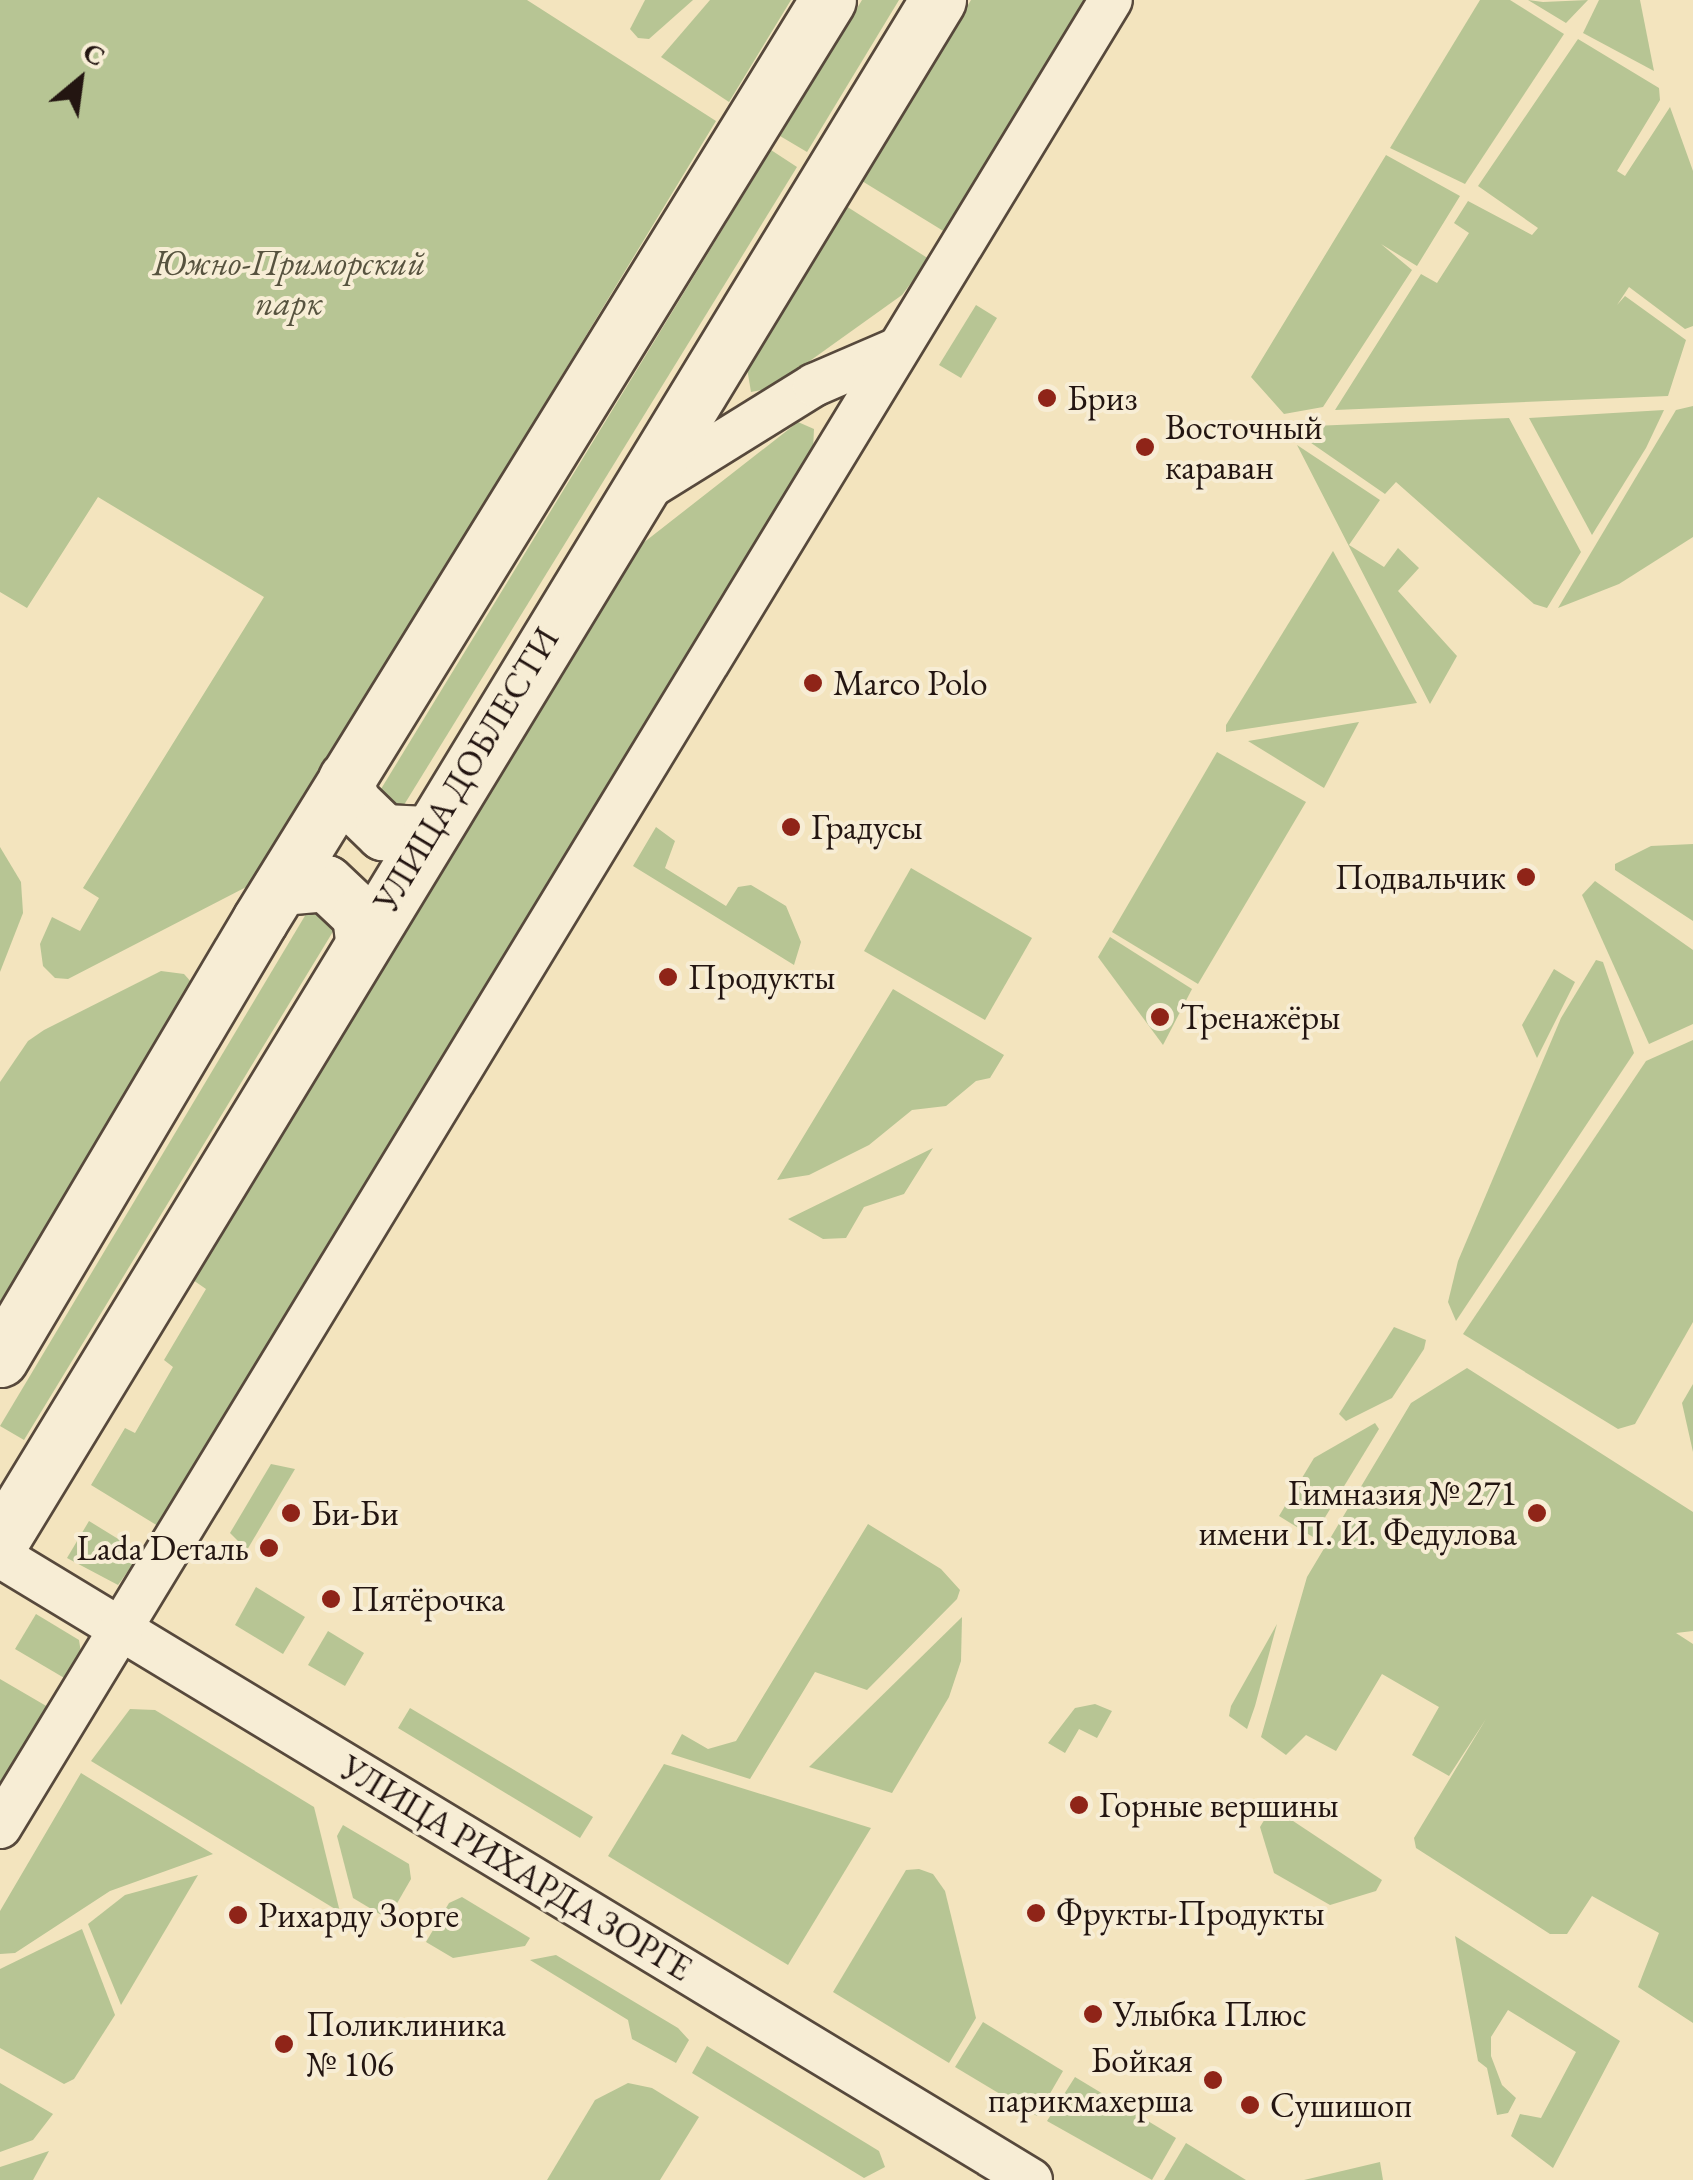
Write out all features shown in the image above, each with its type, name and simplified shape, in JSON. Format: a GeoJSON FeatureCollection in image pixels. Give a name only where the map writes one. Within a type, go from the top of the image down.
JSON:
{"type":"FeatureCollection","features":[{"type":"Feature","properties":{"kind":"main road"},"geometry":{"type":"LineString","coordinates":[[0,1359],[280,887],[828,0]]}},
{"type":"Feature","properties":{"kind":"main road","name":"УЛИЦА ДОБЛЕСТИ"},"geometry":{"type":"LineString","coordinates":[[0,1542],[426,834],[938,0]]}},
{"type":"Feature","properties":{"kind":"main road"},"geometry":{"type":"LineString","coordinates":[[346,779],[352,801],[382,832],[426,834]]}},
{"type":"Feature","properties":{"kind":"main road"},"geometry":{"type":"LineString","coordinates":[[280,887],[303,880],[336,889],[360,915],[363,938]]}},
{"type":"Feature","properties":{"kind":"street"},"geometry":{"type":"LineString","coordinates":[[0,1827],[1111,0]]}},
{"type":"Feature","properties":{"kind":"street"},"geometry":{"type":"LineString","coordinates":[[634,496],[814,385],[897,349]]}},
{"type":"Feature","properties":{"kind":"street","name":"УЛИЦА РИХАРДА ЗОРГЕ"},"geometry":{"type":"LineString","coordinates":[[0,1556],[1032,2180]]}},
{"type":"Feature","properties":{"kind":"green space","name":"Южно-Приморский парк"},"geometry":{"type":"Polygon","coordinates":[[[0,0],[527,0],[716,121],[254,883],[68,979],[55,978],[43,966],[40,944],[52,917],[80,931],[99,898],[83,888],[264,597],[98,497],[27,608],[0,592],[0,0]]]}},
{"type":"Feature","properties":{"kind":"green space"},"geometry":{"type":"Polygon","coordinates":[[[645,0],[693,0],[649,39],[638,38],[630,29],[645,0]]]}},
{"type":"Feature","properties":{"kind":"green space"},"geometry":{"type":"Polygon","coordinates":[[[710,0],[791,0],[729,102],[661,57],[710,0]]]}},
{"type":"Feature","properties":{"kind":"green space"},"geometry":{"type":"Polygon","coordinates":[[[862,0],[899,0],[807,152],[780,136],[862,0]]]}},
{"type":"Feature","properties":{"kind":"green space"},"geometry":{"type":"Polygon","coordinates":[[[971,0],[1088,0],[945,232],[862,181],[971,0]]]}},
{"type":"Feature","properties":{"kind":"green space"},"geometry":{"type":"Polygon","coordinates":[[[1480,0],[1510,0],[1564,34],[1465,184],[1390,148],[1480,0]]]}},
{"type":"Feature","properties":{"kind":"green space"},"geometry":{"type":"Polygon","coordinates":[[[1528,0],[1543,2],[1588,0],[1566,23],[1528,0]]]}},
{"type":"Feature","properties":{"kind":"green space"},"geometry":{"type":"Polygon","coordinates":[[[1599,0],[1640,0],[1654,71],[1583,33],[1599,0]]]}},
{"type":"Feature","properties":{"kind":"green space"},"geometry":{"type":"Polygon","coordinates":[[[1578,39],[1659,88],[1660,100],[1617,171],[1625,176],[1670,107],[1693,171],[1693,326],[1685,329],[1629,287],[1617,305],[1625,296],[1686,340],[1668,396],[1335,410],[1421,274],[1437,283],[1469,233],[1454,223],[1468,201],[1532,235],[1538,228],[1478,186],[1578,39]]]}},
{"type":"Feature","properties":{"kind":"green space"},"geometry":{"type":"Polygon","coordinates":[[[771,150],[797,167],[399,813],[381,789],[771,150]]]}},
{"type":"Feature","properties":{"kind":"green space"},"geometry":{"type":"Polygon","coordinates":[[[1386,155],[1460,196],[1417,266],[1381,244],[1412,270],[1323,407],[1284,414],[1251,377],[1386,155]]]}},
{"type":"Feature","properties":{"kind":"green space"},"geometry":{"type":"Polygon","coordinates":[[[846,206],[929,259],[902,295],[772,388],[751,392],[747,368],[846,206]]]}},
{"type":"Feature","properties":{"kind":"green space"},"geometry":{"type":"Polygon","coordinates":[[[976,305],[997,318],[961,378],[939,365],[976,305]]]}},
{"type":"Feature","properties":{"kind":"green space"},"geometry":{"type":"Polygon","coordinates":[[[1693,406],[1693,537],[1619,584],[1558,608],[1676,410],[1693,406]]]}},
{"type":"Feature","properties":{"kind":"green space"},"geometry":{"type":"Polygon","coordinates":[[[1664,410],[1646,448],[1592,535],[1529,418],[1664,410]]]}},
{"type":"Feature","properties":{"kind":"green space"},"geometry":{"type":"Polygon","coordinates":[[[1509,418],[1581,552],[1547,608],[1534,604],[1396,482],[1385,494],[1288,427],[1509,418]]]}},
{"type":"Feature","properties":{"kind":"green space"},"geometry":{"type":"Polygon","coordinates":[[[798,422],[814,429],[813,450],[158,1526],[91,1485],[125,1428],[135,1433],[173,1367],[164,1360],[206,1289],[193,1280],[638,547],[798,422]]]}},
{"type":"Feature","properties":{"kind":"green space"},"geometry":{"type":"Polygon","coordinates":[[[1297,445],[1380,500],[1349,545],[1384,567],[1398,548],[1419,568],[1398,591],[1457,656],[1430,704],[1297,445]]]}},
{"type":"Feature","properties":{"kind":"green space"},"geometry":{"type":"Polygon","coordinates":[[[1333,551],[1417,703],[1226,732],[1226,725],[1333,551]]]}},
{"type":"Feature","properties":{"kind":"green space"},"geometry":{"type":"Polygon","coordinates":[[[1359,722],[1324,788],[1248,741],[1359,722]]]}},
{"type":"Feature","properties":{"kind":"green space"},"geometry":{"type":"Polygon","coordinates":[[[1217,752],[1306,802],[1198,984],[1112,932],[1217,752]]]}},
{"type":"Feature","properties":{"kind":"green space"},"geometry":{"type":"Polygon","coordinates":[[[656,827],[675,841],[665,868],[726,906],[738,887],[751,885],[786,906],[801,942],[794,965],[633,866],[656,827]]]}},
{"type":"Feature","properties":{"kind":"green space"},"geometry":{"type":"Polygon","coordinates":[[[1693,844],[1693,921],[1615,870],[1615,864],[1651,846],[1693,844]]]}},
{"type":"Feature","properties":{"kind":"green space"},"geometry":{"type":"Polygon","coordinates":[[[0,847],[21,882],[23,913],[0,972],[0,847]]]}},
{"type":"Feature","properties":{"kind":"green space"},"geometry":{"type":"Polygon","coordinates":[[[911,868],[1032,938],[985,1020],[864,951],[911,868]]]}},
{"type":"Feature","properties":{"kind":"green space"},"geometry":{"type":"Polygon","coordinates":[[[1595,881],[1693,950],[1693,1024],[1649,1044],[1582,895],[1595,881]]]}},
{"type":"Feature","properties":{"kind":"green space"},"geometry":{"type":"Polygon","coordinates":[[[312,904],[337,925],[24,1440],[0,1426],[312,904]]]}},
{"type":"Feature","properties":{"kind":"green space","name":"Тренажёры"},"geometry":{"type":"Polygon","coordinates":[[[1110,937],[1192,989],[1163,1045],[1098,957],[1110,937]]]}},
{"type":"Feature","properties":{"kind":"green space"},"geometry":{"type":"Polygon","coordinates":[[[1596,960],[1603,962],[1634,1053],[1456,1321],[1448,1302],[1458,1261],[1561,1018],[1596,960]]]}},
{"type":"Feature","properties":{"kind":"green space"},"geometry":{"type":"Polygon","coordinates":[[[1554,969],[1575,982],[1537,1058],[1522,1025],[1554,969]]]}},
{"type":"Feature","properties":{"kind":"green space"},"geometry":{"type":"Polygon","coordinates":[[[161,971],[184,974],[193,984],[0,1302],[0,1082],[28,1041],[161,971]]]}},
{"type":"Feature","properties":{"kind":"green space"},"geometry":{"type":"Polygon","coordinates":[[[893,989],[1004,1055],[990,1078],[976,1081],[946,1106],[912,1110],[869,1145],[809,1175],[777,1180],[893,989]]]}},
{"type":"Feature","properties":{"kind":"green space"},"geometry":{"type":"Polygon","coordinates":[[[1693,1040],[1693,1322],[1635,1424],[1618,1429],[1463,1334],[1646,1061],[1693,1040]]]}},
{"type":"Feature","properties":{"kind":"green space"},"geometry":{"type":"Polygon","coordinates":[[[933,1148],[904,1194],[864,1207],[846,1238],[823,1239],[788,1219],[933,1148]]]}},
{"type":"Feature","properties":{"kind":"green space"},"geometry":{"type":"Polygon","coordinates":[[[1394,1327],[1426,1340],[1424,1349],[1392,1398],[1346,1421],[1339,1414],[1394,1327]]]}},
{"type":"Feature","properties":{"kind":"green space","name":"Гимназия № 271 имени П. И. Федулова"},"geometry":{"type":"Polygon","coordinates":[[[1467,1368],[1693,1512],[1693,1631],[1676,1633],[1693,1644],[1693,2023],[1638,1987],[1659,1933],[1592,1896],[1567,1934],[1550,1934],[1416,1848],[1414,1838],[1486,1719],[1449,1776],[1412,1755],[1439,1707],[1382,1674],[1336,1751],[1306,1735],[1286,1755],[1261,1737],[1307,1577],[1411,1403],[1467,1368]]]}},
{"type":"Feature","properties":{"kind":"green space"},"geometry":{"type":"Polygon","coordinates":[[[1693,1384],[1693,1452],[1682,1403],[1693,1384]]]}},
{"type":"Feature","properties":{"kind":"green space"},"geometry":{"type":"Polygon","coordinates":[[[1375,1423],[1379,1429],[1313,1537],[1279,1516],[1314,1458],[1375,1423]]]}},
{"type":"Feature","properties":{"kind":"green space"},"geometry":{"type":"Polygon","coordinates":[[[271,1464],[295,1469],[247,1550],[230,1533],[271,1464]]]}},
{"type":"Feature","properties":{"kind":"green space"},"geometry":{"type":"Polygon","coordinates":[[[89,1521],[141,1553],[118,1585],[67,1558],[89,1521]]]}},
{"type":"Feature","properties":{"kind":"green space"},"geometry":{"type":"Polygon","coordinates":[[[868,1524],[941,1569],[960,1590],[957,1599],[867,1690],[815,1672],[750,1779],[671,1754],[682,1734],[708,1749],[736,1741],[868,1524]]]}},
{"type":"Feature","properties":{"kind":"green space"},"geometry":{"type":"Polygon","coordinates":[[[256,1587],[305,1617],[283,1654],[235,1625],[256,1587]]]}},
{"type":"Feature","properties":{"kind":"green space"},"geometry":{"type":"Polygon","coordinates":[[[36,1614],[79,1640],[81,1653],[66,1679],[15,1649],[36,1614]]]}},
{"type":"Feature","properties":{"kind":"green space"},"geometry":{"type":"Polygon","coordinates":[[[962,1617],[961,1661],[949,1697],[892,1793],[809,1767],[962,1617]]]}},
{"type":"Feature","properties":{"kind":"green space"},"geometry":{"type":"Polygon","coordinates":[[[1277,1624],[1247,1729],[1229,1716],[1231,1706],[1277,1624]]]}},
{"type":"Feature","properties":{"kind":"green space"},"geometry":{"type":"Polygon","coordinates":[[[328,1631],[364,1653],[345,1686],[308,1665],[328,1631]]]}},
{"type":"Feature","properties":{"kind":"green space"},"geometry":{"type":"Polygon","coordinates":[[[0,1679],[48,1707],[0,1786],[0,1679]]]}},
{"type":"Feature","properties":{"kind":"green space"},"geometry":{"type":"Polygon","coordinates":[[[1095,1704],[1112,1711],[1097,1738],[1079,1729],[1065,1753],[1048,1743],[1075,1708],[1095,1704]]]}},
{"type":"Feature","properties":{"kind":"green space"},"geometry":{"type":"Polygon","coordinates":[[[410,1708],[593,1817],[580,1838],[398,1728],[410,1708]]]}},
{"type":"Feature","properties":{"kind":"green space"},"geometry":{"type":"Polygon","coordinates":[[[130,1709],[155,1710],[314,1807],[340,1912],[91,1761],[130,1709]]]}},
{"type":"Feature","properties":{"kind":"green space"},"geometry":{"type":"Polygon","coordinates":[[[664,1764],[871,1828],[788,1965],[608,1856],[664,1764]]]}},
{"type":"Feature","properties":{"kind":"green space"},"geometry":{"type":"Polygon","coordinates":[[[81,1773],[213,1854],[110,1891],[15,1953],[0,1954],[0,1911],[81,1773]]]}},
{"type":"Feature","properties":{"kind":"green space"},"geometry":{"type":"Polygon","coordinates":[[[1272,1807],[1382,1880],[1376,1891],[1330,1905],[1274,1873],[1260,1827],[1272,1807]]]}},
{"type":"Feature","properties":{"kind":"green space"},"geometry":{"type":"Polygon","coordinates":[[[343,1825],[409,1864],[411,1879],[388,1919],[353,1898],[337,1836],[343,1825]]]}},
{"type":"Feature","properties":{"kind":"green space"},"geometry":{"type":"Polygon","coordinates":[[[906,1870],[933,1874],[945,1891],[976,2018],[949,2063],[833,1992],[906,1870]]]}},
{"type":"Feature","properties":{"kind":"green space"},"geometry":{"type":"Polygon","coordinates":[[[198,1875],[121,2005],[88,1924],[125,1895],[198,1875]]]}},
{"type":"Feature","properties":{"kind":"green space"},"geometry":{"type":"Polygon","coordinates":[[[462,1897],[530,1938],[525,1946],[453,1958],[426,1942],[449,1903],[462,1897]]]}},
{"type":"Feature","properties":{"kind":"green space"},"geometry":{"type":"Polygon","coordinates":[[[82,1929],[115,2015],[74,2079],[64,2084],[0,2048],[0,1969],[82,1929]]]}},
{"type":"Feature","properties":{"kind":"green space"},"geometry":{"type":"Polygon","coordinates":[[[1455,1936],[1620,2041],[1553,2168],[1511,2136],[1520,2114],[1541,2118],[1576,2052],[1508,2010],[1491,2037],[1491,2056],[1502,2085],[1516,2098],[1508,2113],[1497,2115],[1487,2068],[1478,2061],[1455,1936]]]}},
{"type":"Feature","properties":{"kind":"green space"},"geometry":{"type":"Polygon","coordinates":[[[556,1955],[678,2028],[689,2040],[676,2063],[632,2039],[628,2020],[530,1960],[556,1955]]]}},
{"type":"Feature","properties":{"kind":"green space"},"geometry":{"type":"Polygon","coordinates":[[[983,2022],[1063,2071],[1037,2116],[955,2067],[983,2022]]]}},
{"type":"Feature","properties":{"kind":"green space"},"geometry":{"type":"Polygon","coordinates":[[[707,2046],[879,2151],[885,2167],[864,2178],[692,2073],[707,2046]]]}},
{"type":"Feature","properties":{"kind":"green space"},"geometry":{"type":"Polygon","coordinates":[[[1075,2077],[1176,2138],[1152,2180],[1047,2121],[1075,2077]]]}},
{"type":"Feature","properties":{"kind":"green space"},"geometry":{"type":"Polygon","coordinates":[[[0,2083],[53,2114],[33,2140],[0,2152],[0,2083]]]}},
{"type":"Feature","properties":{"kind":"green space"},"geometry":{"type":"Polygon","coordinates":[[[628,2083],[652,2088],[699,2117],[660,2180],[547,2180],[595,2100],[628,2083]]]}},
{"type":"Feature","properties":{"kind":"green space"},"geometry":{"type":"Polygon","coordinates":[[[1186,2143],[1246,2180],[1164,2180],[1186,2143]]]}},
{"type":"Feature","properties":{"kind":"green space"},"geometry":{"type":"Polygon","coordinates":[[[49,2151],[33,2180],[0,2180],[0,2167],[49,2151]]]}},
{"type":"Feature","properties":{"kind":"green space"},"geometry":{"type":"Polygon","coordinates":[[[1380,2162],[1383,2180],[1304,2180],[1380,2162]]]}},
{"type":"Feature","properties":{"kind":"place","name":"Бриз"},"geometry":{"type":"Point","coordinates":[1047,398]}},
{"type":"Feature","properties":{"kind":"place","name":"Восточный караван"},"geometry":{"type":"Point","coordinates":[1145,447]}},
{"type":"Feature","properties":{"kind":"place","name":"Marco Polo"},"geometry":{"type":"Point","coordinates":[813,683]}},
{"type":"Feature","properties":{"kind":"place","name":"Градусы"},"geometry":{"type":"Point","coordinates":[791,827]}},
{"type":"Feature","properties":{"kind":"place","name":"Подвальчик"},"geometry":{"type":"Point","coordinates":[1526,877]}},
{"type":"Feature","properties":{"kind":"place","name":"Продукты"},"geometry":{"type":"Point","coordinates":[668,977]}},
{"type":"Feature","properties":{"kind":"place","name":"Тренажёры"},"geometry":{"type":"Point","coordinates":[1160,1017]}},
{"type":"Feature","properties":{"kind":"place","name":"Би-Би"},"geometry":{"type":"Point","coordinates":[291,1513]}},
{"type":"Feature","properties":{"kind":"place","name":"Гимназия № 271 имени П. И. Федулова"},"geometry":{"type":"Point","coordinates":[1537,1513]}},
{"type":"Feature","properties":{"kind":"place","name":"Lada Dеталь"},"geometry":{"type":"Point","coordinates":[269,1548]}},
{"type":"Feature","properties":{"kind":"place","name":"Пятёрочка"},"geometry":{"type":"Point","coordinates":[331,1599]}},
{"type":"Feature","properties":{"kind":"place","name":"Горные вершины"},"geometry":{"type":"Point","coordinates":[1079,1805]}},
{"type":"Feature","properties":{"kind":"place","name":"Фрукты-Продукты"},"geometry":{"type":"Point","coordinates":[1036,1913]}},
{"type":"Feature","properties":{"kind":"place","name":"Рихарду Зорге"},"geometry":{"type":"Point","coordinates":[238,1915]}},
{"type":"Feature","properties":{"kind":"place","name":"Улыбка Плюс"},"geometry":{"type":"Point","coordinates":[1093,2014]}},
{"type":"Feature","properties":{"kind":"place","name":"Поликлиника № 106"},"geometry":{"type":"Point","coordinates":[284,2044]}},
{"type":"Feature","properties":{"kind":"place","name":"Бойкая парикмахерша"},"geometry":{"type":"Point","coordinates":[1213,2080]}},
{"type":"Feature","properties":{"kind":"place","name":"Сушишоп"},"geometry":{"type":"Point","coordinates":[1250,2105]}}]}
